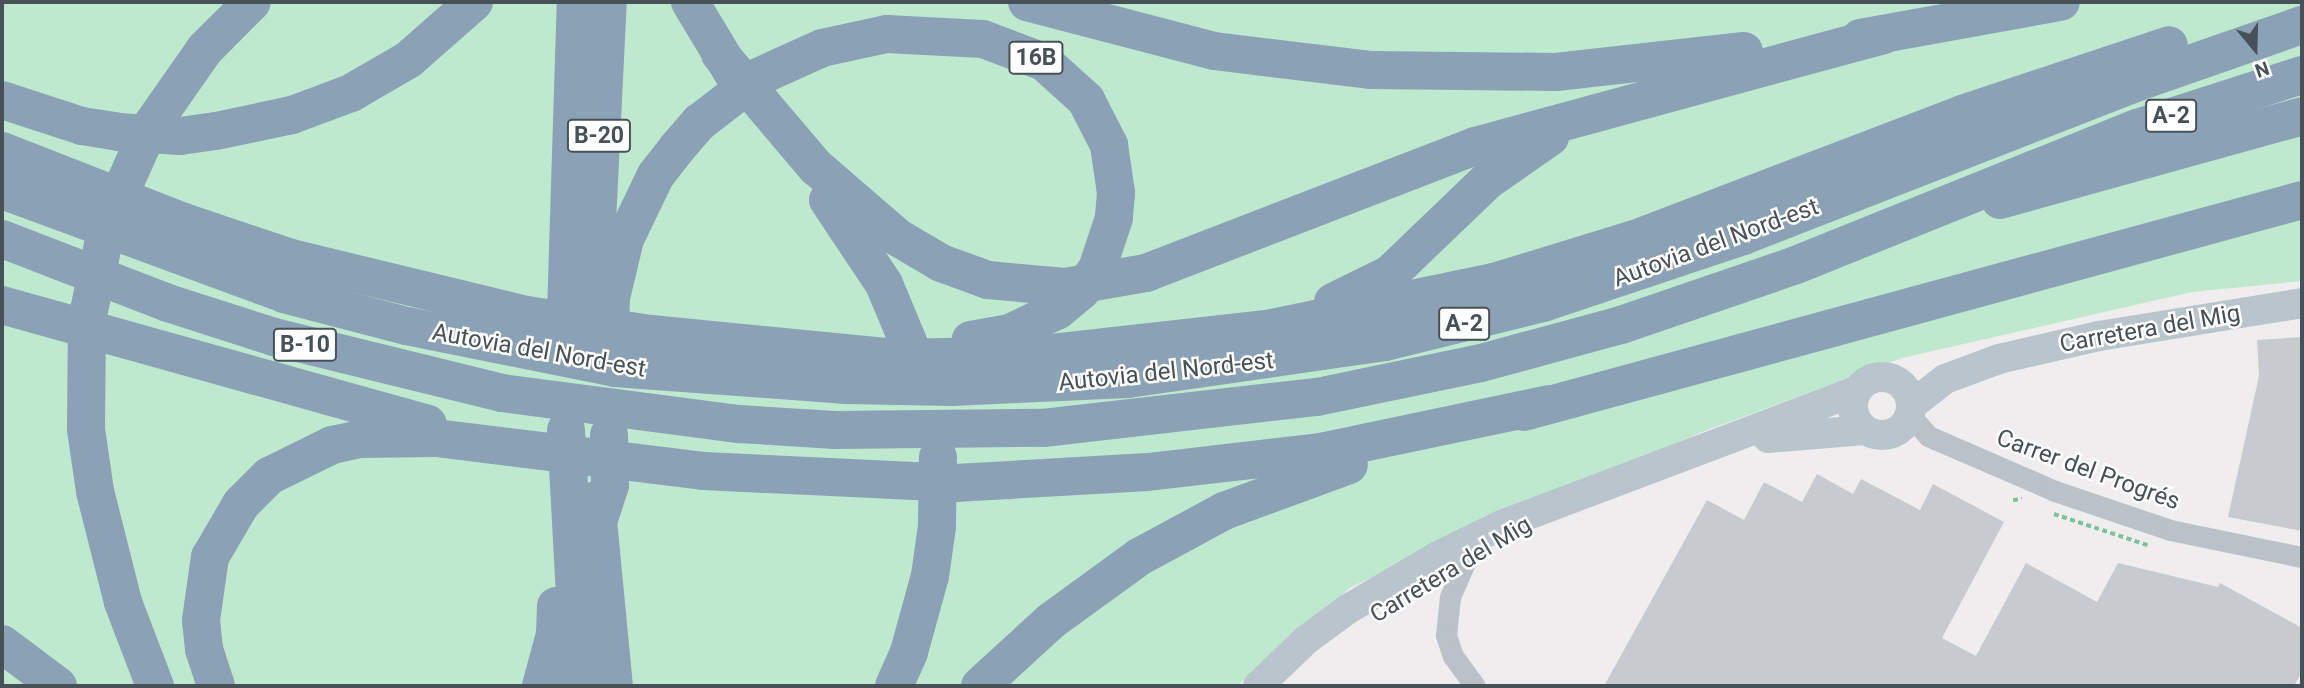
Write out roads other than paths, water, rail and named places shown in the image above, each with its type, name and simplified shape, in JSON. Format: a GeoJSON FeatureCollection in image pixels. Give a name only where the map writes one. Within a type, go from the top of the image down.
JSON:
{"type":"FeatureCollection","features":[{"type":"Feature","properties":{"kind":"highway"},"geometry":{"type":"LineString","coordinates":[[155,686],[107,548],[86,429],[84,369],[94,270],[108,221],[143,141],[176,86],[251,2]]}},
{"type":"Feature","properties":{"kind":"highway"},"geometry":{"type":"LineString","coordinates":[[2,100],[69,122],[118,132],[180,136],[254,123],[313,108],[375,81],[440,36],[474,2]]}},
{"type":"Feature","properties":{"kind":"highway","name":"B-20"},"geometry":{"type":"LineString","coordinates":[[576,2],[578,263],[591,494],[614,686]]}},
{"type":"Feature","properties":{"kind":"highway","name":"B-20"},"geometry":{"type":"LineString","coordinates":[[578,263],[608,2]]}},
{"type":"Feature","properties":{"kind":"highway"},"geometry":{"type":"LineString","coordinates":[[690,2],[720,54],[836,209],[884,284],[926,387],[938,459],[937,526],[921,615],[894,686]]}},
{"type":"Feature","properties":{"kind":"highway"},"geometry":{"type":"LineString","coordinates":[[1027,2],[1214,51],[1421,74],[1622,67],[1884,35],[2061,2]]}},
{"type":"Feature","properties":{"kind":"highway"},"geometry":{"type":"LineString","coordinates":[[2,151],[184,222],[291,258],[415,291],[652,334],[896,358],[1034,355],[1189,340],[1408,302],[1576,258],[2087,70],[2302,7]]}},
{"type":"Feature","properties":{"kind":"highway","name":"Autovia del Nord-est"},"geometry":{"type":"LineString","coordinates":[[2,190],[284,294],[407,326],[615,368],[846,384],[1014,385],[1201,371],[1385,342],[1626,277],[2138,82],[2302,25]]}},
{"type":"Feature","properties":{"kind":"highway","name":"16B"},"geometry":{"type":"LineString","coordinates":[[591,494],[609,324],[578,263],[636,212],[677,148],[732,95],[789,61],[856,39],[887,34],[953,36],[1015,49],[1068,80],[1086,100],[1109,145],[1116,193],[1108,243],[1081,291],[1058,310],[997,336],[826,351]]}},
{"type":"Feature","properties":{"kind":"highway"},"geometry":{"type":"LineString","coordinates":[[776,129],[897,237],[941,263],[1013,285],[1065,287],[1116,281],[1180,261],[1315,204],[1475,146],[1884,35]]}},
{"type":"Feature","properties":{"kind":"highway","name":"Autovia del Nord-est"},"geometry":{"type":"LineString","coordinates":[[2,239],[168,303],[274,337],[502,393],[753,425],[954,431],[1043,428],[1230,410],[1403,381],[1621,325],[1796,265],[2137,128],[2302,75]]}},
{"type":"Feature","properties":{"kind":"highway"},"geometry":{"type":"LineString","coordinates":[[1189,340],[1291,314],[1362,290],[1417,253],[1487,181],[1529,148],[1663,94]]}},
{"type":"Feature","properties":{"kind":"highway"},"geometry":{"type":"LineString","coordinates":[[1896,224],[2063,186],[2302,116]]}},
{"type":"Feature","properties":{"kind":"highway"},"geometry":{"type":"LineString","coordinates":[[980,686],[1081,596],[1195,525],[1310,478],[1549,404],[2302,200]]}},
{"type":"Feature","properties":{"kind":"highway"},"geometry":{"type":"LineString","coordinates":[[2,304],[436,426],[591,494]]}},
{"type":"Feature","properties":{"kind":"highway"},"geometry":{"type":"LineString","coordinates":[[216,686],[204,649],[201,620],[210,557],[241,504],[269,476],[299,458],[332,445],[397,437],[591,494],[870,482],[957,483],[1122,474],[1320,452],[1549,404]]}},
{"type":"Feature","properties":{"kind":"highway"},"geometry":{"type":"LineString","coordinates":[[541,686],[591,494]]}},
{"type":"Feature","properties":{"kind":"highway","name":"B-20"},"geometry":{"type":"LineString","coordinates":[[580,686],[591,494]]}},
{"type":"Feature","properties":{"kind":"highway"},"geometry":{"type":"LineString","coordinates":[[2,644],[58,686]]}},
{"type":"Feature","properties":{"kind":"street","name":"Carretera del Mig"},"geometry":{"type":"LineString","coordinates":[[1891,378],[1999,359],[2151,327],[2302,303]]}},
{"type":"Feature","properties":{"kind":"street","name":"Carretera del Mig"},"geometry":{"type":"LineString","coordinates":[[1911,410],[1945,379],[1999,359]]}},
{"type":"Feature","properties":{"kind":"street"},"geometry":{"type":"LineString","coordinates":[[1871,378],[1891,378],[1903,385],[1911,410],[1892,434],[1865,430],[1853,413],[1856,391],[1871,378]]}},
{"type":"Feature","properties":{"kind":"street","name":"Carretera del Mig"},"geometry":{"type":"LineString","coordinates":[[1258,686],[1306,640],[1387,585],[1504,524],[1553,509],[1678,458],[1740,438],[1856,391]]}},
{"type":"Feature","properties":{"kind":"street","name":"Carrer del Progrés"},"geometry":{"type":"LineString","coordinates":[[1911,410],[1928,436],[2055,491],[2169,530],[2302,557]]}},
{"type":"Feature","properties":{"kind":"street","name":"Carretera del Mig"},"geometry":{"type":"LineString","coordinates":[[1740,438],[1865,430]]}},
{"type":"Feature","properties":{"kind":"street","name":"Carretera del Mig"},"geometry":{"type":"LineString","coordinates":[[1285,686],[1367,620],[1553,509]]}},
{"type":"Feature","properties":{"kind":"street"},"geometry":{"type":"LineString","coordinates":[[1467,558],[1450,597],[1446,635],[1452,656],[1475,686]]}}]}
